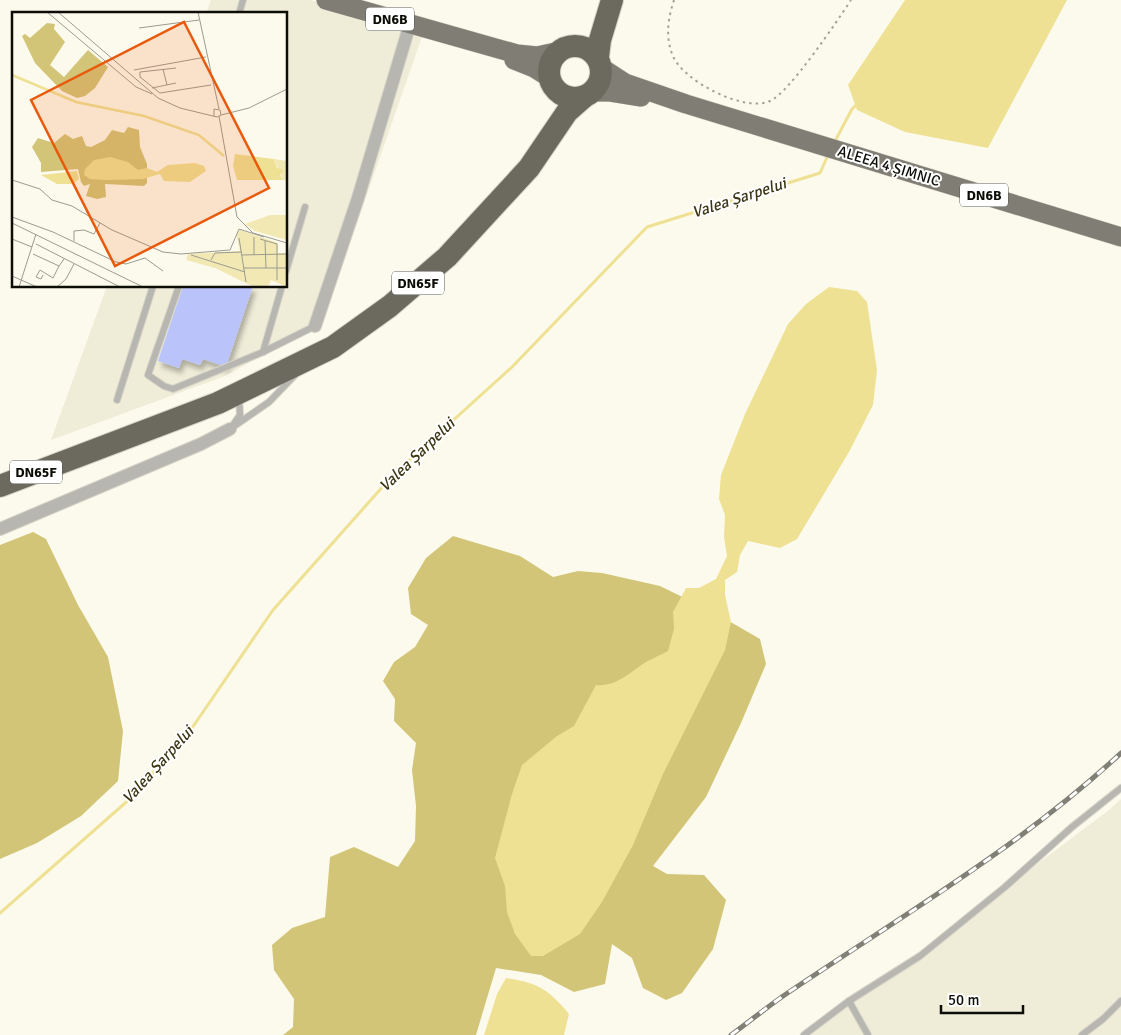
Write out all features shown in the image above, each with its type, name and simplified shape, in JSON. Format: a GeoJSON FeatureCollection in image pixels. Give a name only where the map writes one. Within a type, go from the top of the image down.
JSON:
{"type":"FeatureCollection","features":[{"type":"Feature","properties":{"kind":"highway"},"geometry":{"type":"LineString","coordinates":[[551,82],[549,68],[553,58],[585,35],[600,0]]}},
{"type":"Feature","properties":{"kind":"highway"},"geometry":{"type":"LineString","coordinates":[[588,95],[602,77],[600,40],[612,0]]}},
{"type":"Feature","properties":{"kind":"highway","name":"DN6B"},"geometry":{"type":"LineString","coordinates":[[567,48],[583,46],[600,62]]}},
{"type":"Feature","properties":{"kind":"highway","name":"DN6B"},"geometry":{"type":"LineString","coordinates":[[551,82],[566,97],[588,95]]}},
{"type":"Feature","properties":{"kind":"highway","name":"DN65F"},"geometry":{"type":"LineString","coordinates":[[509,189],[523,158],[551,110],[554,98],[551,82]]}},
{"type":"Feature","properties":{"kind":"highway","name":"DN65F"},"geometry":{"type":"LineString","coordinates":[[0,486],[238,394],[333,347],[422,280],[459,245],[529,168],[567,112],[588,95]]}},
{"type":"Feature","properties":{"kind":"main road","name":"DN6B"},"geometry":{"type":"LineString","coordinates":[[326,0],[455,37],[530,56],[550,54],[567,48]]}},
{"type":"Feature","properties":{"kind":"main road","name":"DN6B"},"geometry":{"type":"LineString","coordinates":[[455,37],[526,64],[551,82]]}},
{"type":"Feature","properties":{"kind":"main road","name":"ALEEA 4 ȘIMNIC"},"geometry":{"type":"LineString","coordinates":[[600,62],[625,83],[686,104],[1121,237]]}},
{"type":"Feature","properties":{"kind":"main road","name":"ALEEA 4 ȘIMNIC"},"geometry":{"type":"LineString","coordinates":[[588,95],[623,93],[686,104]]}},
{"type":"Feature","properties":{"kind":"street"},"geometry":{"type":"LineString","coordinates":[[315,326],[358,198],[410,24]]}},
{"type":"Feature","properties":{"kind":"street"},"geometry":{"type":"LineString","coordinates":[[0,529],[201,444],[230,429]]}},
{"type":"Feature","properties":{"kind":"lane"},"geometry":{"type":"LineString","coordinates":[[288,261],[304,208]]}},
{"type":"Feature","properties":{"kind":"lane"},"geometry":{"type":"LineString","coordinates":[[117,400],[152,288]]}},
{"type":"Feature","properties":{"kind":"lane"},"geometry":{"type":"LineString","coordinates":[[178,288],[148,375],[164,386],[173,389],[263,352],[315,326]]}},
{"type":"Feature","properties":{"kind":"lane"},"geometry":{"type":"LineString","coordinates":[[263,352],[281,288]]}},
{"type":"Feature","properties":{"kind":"lane"},"geometry":{"type":"LineString","coordinates":[[230,429],[269,402],[311,358]]}},
{"type":"Feature","properties":{"kind":"lane"},"geometry":{"type":"LineString","coordinates":[[230,429],[240,415],[241,404],[238,394]]}},
{"type":"Feature","properties":{"kind":"lane"},"geometry":{"type":"LineString","coordinates":[[804,1035],[849,1001],[920,956],[1006,887],[1072,827],[1121,788]]}},
{"type":"Feature","properties":{"kind":"lane"},"geometry":{"type":"LineString","coordinates":[[849,1001],[868,1035]]}},
{"type":"Feature","properties":{"kind":"lane"},"geometry":{"type":"LineString","coordinates":[[1082,1035],[1103,1020],[1121,1001]]}},
{"type":"Feature","properties":{"kind":"path"},"geometry":{"type":"LineString","coordinates":[[674,0],[668,35],[673,57],[684,71],[697,82],[743,104],[758,105],[772,101],[794,78],[851,0]]}},
{"type":"Feature","properties":{"kind":"shaded area"},"geometry":{"type":"Polygon","coordinates":[[[211,0],[311,0],[423,34],[322,323],[225,376],[51,440],[106,288],[288,288],[288,12],[207,12],[211,0]]]}},
{"type":"Feature","properties":{"kind":"shaded area"},"geometry":{"type":"Polygon","coordinates":[[[905,0],[1067,0],[988,148],[905,132],[857,110],[848,85],[905,0]]]}},
{"type":"Feature","properties":{"kind":"shaded area"},"geometry":{"type":"Polygon","coordinates":[[[829,287],[857,291],[867,302],[877,370],[873,405],[849,452],[797,539],[780,548],[748,541],[740,555],[737,572],[725,580],[725,595],[731,622],[725,650],[663,774],[633,845],[602,902],[580,934],[543,956],[531,956],[515,934],[507,912],[505,886],[495,858],[512,794],[522,765],[557,736],[574,726],[596,685],[610,684],[617,681],[646,662],[668,651],[674,629],[673,612],[686,588],[699,588],[716,579],[727,556],[724,537],[725,515],[719,499],[721,475],[745,414],[788,324],[806,304],[829,287]]]}},
{"type":"Feature","properties":{"kind":"shaded area"},"geometry":{"type":"Polygon","coordinates":[[[33,532],[46,539],[78,605],[108,657],[123,731],[118,781],[81,816],[37,843],[0,859],[0,545],[33,532]]]}},
{"type":"Feature","properties":{"kind":"shaded area"},"geometry":{"type":"Polygon","coordinates":[[[453,536],[520,556],[553,577],[578,571],[602,573],[660,586],[715,613],[760,639],[766,664],[741,723],[706,797],[653,866],[667,874],[704,875],[726,900],[713,949],[682,993],[666,1000],[643,988],[632,958],[612,944],[605,984],[574,992],[541,975],[496,968],[476,1035],[283,1035],[293,1027],[294,999],[274,970],[272,945],[292,928],[325,917],[330,857],[354,847],[398,867],[415,841],[416,806],[412,770],[416,743],[394,721],[395,699],[383,681],[394,662],[415,647],[428,625],[411,614],[408,588],[426,558],[453,536]]]}},
{"type":"Feature","properties":{"kind":"shaded area"},"geometry":{"type":"Polygon","coordinates":[[[1121,799],[1121,1035],[810,1035],[1109,810],[1121,799]]]}},
{"type":"Feature","properties":{"kind":"shaded area"},"geometry":{"type":"Polygon","coordinates":[[[506,978],[534,985],[555,999],[569,1014],[564,1035],[484,1035],[497,994],[506,978]]]}},
{"type":"Feature","properties":{"kind":"building"},"geometry":{"type":"Polygon","coordinates":[[[182,288],[252,288],[226,367],[203,359],[200,365],[182,359],[179,368],[158,361],[182,288]]]}},
{"type":"Feature","properties":{"kind":"waterway","name":"Valea Șarpelui"},"geometry":{"type":"LineString","coordinates":[[834,143],[852,109],[857,104]]}},
{"type":"Feature","properties":{"kind":"waterway","name":"Valea Șarpelui"},"geometry":{"type":"LineString","coordinates":[[0,913],[132,797],[192,728],[273,610],[394,474],[512,367],[647,227],[820,173],[829,153]]}},
{"type":"Feature","properties":{"kind":"railway"},"geometry":{"type":"LineString","coordinates":[[731,1035],[787,993],[922,905],[1004,848],[1044,818],[1121,753]]}}]}
